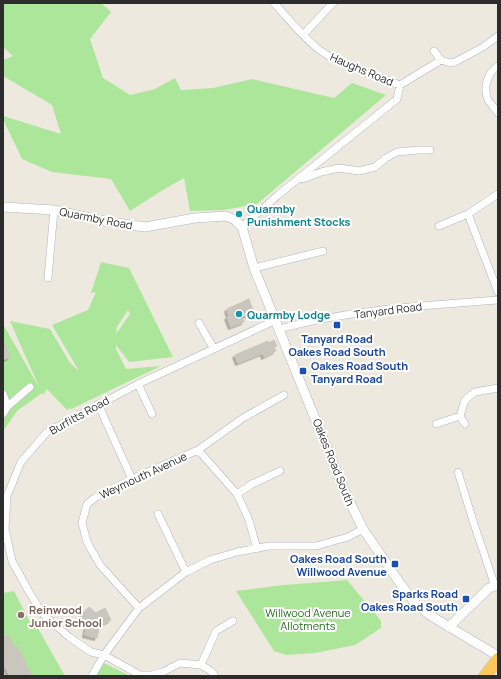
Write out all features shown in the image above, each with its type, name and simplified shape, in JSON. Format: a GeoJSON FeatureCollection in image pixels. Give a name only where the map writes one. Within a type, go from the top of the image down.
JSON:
{"type":"FeatureCollection","features":[{"type":"Feature","properties":{"kind":"highway"},"geometry":{"type":"LineString","coordinates":[[485,676],[498,658]]}},
{"type":"Feature","properties":{"kind":"street","name":"Haughs Road"},"geometry":{"type":"LineString","coordinates":[[242,227],[278,195],[397,99],[400,85],[341,62],[321,51],[303,35],[274,3]]}},
{"type":"Feature","properties":{"kind":"street"},"geometry":{"type":"LineString","coordinates":[[303,35],[333,3]]}},
{"type":"Feature","properties":{"kind":"street"},"geometry":{"type":"LineString","coordinates":[[434,51],[441,60],[450,63],[455,62],[483,47],[498,36]]}},
{"type":"Feature","properties":{"kind":"street"},"geometry":{"type":"LineString","coordinates":[[400,85],[441,60]]}},
{"type":"Feature","properties":{"kind":"street"},"geometry":{"type":"LineString","coordinates":[[498,66],[490,73],[486,82],[486,90],[488,99],[498,113]]}},
{"type":"Feature","properties":{"kind":"street","name":"Haughs Road"},"geometry":{"type":"LineString","coordinates":[[278,195],[305,177],[321,172],[339,168],[359,171],[375,167],[386,158],[397,152],[430,150]]}},
{"type":"Feature","properties":{"kind":"street"},"geometry":{"type":"LineString","coordinates":[[439,226],[468,214],[498,194]]}},
{"type":"Feature","properties":{"kind":"street","name":"Quarmby Road"},"geometry":{"type":"LineString","coordinates":[[3,207],[54,210],[109,222],[145,227],[195,218],[226,216],[235,220]]}},
{"type":"Feature","properties":{"kind":"street"},"geometry":{"type":"LineString","coordinates":[[48,278],[54,210]]}},
{"type":"Feature","properties":{"kind":"street"},"geometry":{"type":"LineString","coordinates":[[468,214],[498,292]]}},
{"type":"Feature","properties":{"kind":"street","name":"Oakes Road South"},"geometry":{"type":"LineString","coordinates":[[235,220],[242,227],[254,268],[344,490],[363,529],[416,604],[431,616],[480,645],[498,658]]}},
{"type":"Feature","properties":{"kind":"street"},"geometry":{"type":"LineString","coordinates":[[254,268],[323,251]]}},
{"type":"Feature","properties":{"kind":"street","name":"Tanyard Road"},"geometry":{"type":"LineString","coordinates":[[280,329],[301,323],[379,310],[498,300]]}},
{"type":"Feature","properties":{"kind":"street","name":"Burfitts Road"},"geometry":{"type":"LineString","coordinates":[[201,665],[180,663],[163,672],[152,675],[140,675],[104,655],[91,652],[69,637],[42,613],[12,561],[5,529],[8,496],[21,462],[47,432],[138,384],[276,320]]}},
{"type":"Feature","properties":{"kind":"street"},"geometry":{"type":"LineString","coordinates":[[199,323],[214,349]]}},
{"type":"Feature","properties":{"kind":"street"},"geometry":{"type":"LineString","coordinates":[[138,384],[152,414]]}},
{"type":"Feature","properties":{"kind":"street"},"geometry":{"type":"LineString","coordinates":[[3,414],[8,406],[30,387]]}},
{"type":"Feature","properties":{"kind":"street"},"geometry":{"type":"LineString","coordinates":[[465,424],[460,416],[465,400],[475,392],[498,388]]}},
{"type":"Feature","properties":{"kind":"street"},"geometry":{"type":"LineString","coordinates":[[3,394],[8,406]]}},
{"type":"Feature","properties":{"kind":"street","name":"Weymouth Avenue"},"geometry":{"type":"LineString","coordinates":[[139,608],[100,565],[87,542],[82,523],[87,504],[96,497],[132,479],[198,450],[243,418],[284,395]]}},
{"type":"Feature","properties":{"kind":"street"},"geometry":{"type":"LineString","coordinates":[[98,404],[132,479]]}},
{"type":"Feature","properties":{"kind":"street"},"geometry":{"type":"LineString","coordinates":[[436,424],[460,416]]}},
{"type":"Feature","properties":{"kind":"street"},"geometry":{"type":"LineString","coordinates":[[198,450],[237,494],[249,520],[257,549]]}},
{"type":"Feature","properties":{"kind":"street"},"geometry":{"type":"LineString","coordinates":[[237,494],[252,484],[280,471]]}},
{"type":"Feature","properties":{"kind":"street"},"geometry":{"type":"LineString","coordinates":[[449,627],[489,588],[497,586],[474,524],[458,472]]}},
{"type":"Feature","properties":{"kind":"street"},"geometry":{"type":"LineString","coordinates":[[158,514],[186,572]]}},
{"type":"Feature","properties":{"kind":"street"},"geometry":{"type":"LineString","coordinates":[[92,676],[104,655],[139,608],[186,572],[210,560],[237,552],[269,546],[316,546],[348,537],[363,529]]}},
{"type":"Feature","properties":{"kind":"street"},"geometry":{"type":"LineString","coordinates":[[215,676],[211,671],[201,665],[216,631],[233,621]]}},
{"type":"Feature","properties":{"kind":"green space"},"geometry":{"type":"Polygon","coordinates":[[[3,3],[101,3],[111,12],[90,39],[103,78],[130,95],[155,89],[175,78],[181,90],[213,88],[252,79],[334,98],[352,83],[386,95],[257,204],[223,210],[190,211],[184,178],[130,211],[111,179],[52,172],[22,159],[3,119],[3,116],[61,134],[52,105],[3,76],[3,60],[13,56],[3,47],[3,3]]]}},
{"type":"Feature","properties":{"kind":"green space"},"geometry":{"type":"Polygon","coordinates":[[[101,262],[129,268],[173,357],[129,362],[116,345],[116,349],[126,369],[161,366],[69,410],[71,407],[67,410],[47,389],[43,395],[42,393],[17,411],[3,431],[3,324],[40,389],[10,321],[50,329],[70,363],[79,371],[52,325],[88,310],[96,292],[91,293],[101,262]],[[128,310],[117,327],[116,334],[130,314],[128,310]]]}},
{"type":"Feature","properties":{"kind":"green space","name":"Willwood Avenue Allotments"},"geometry":{"type":"Polygon","coordinates":[[[347,580],[381,621],[381,628],[355,645],[315,653],[286,655],[274,651],[236,591],[284,585],[347,580]]]}},
{"type":"Feature","properties":{"kind":"green space"},"geometry":{"type":"Polygon","coordinates":[[[14,591],[31,624],[35,623],[65,676],[32,676],[18,647],[10,651],[3,638],[3,593],[14,591]]]}},
{"type":"Feature","properties":{"kind":"green space"},"geometry":{"type":"Polygon","coordinates":[[[100,661],[130,676],[92,676],[100,661]]]}},
{"type":"Feature","properties":{"kind":"building","name":"Quarmby Lodge"},"geometry":{"type":"Polygon","coordinates":[[[249,299],[254,313],[242,317],[244,322],[231,327],[227,317],[229,316],[227,309],[249,299]]]}},
{"type":"Feature","properties":{"kind":"building"},"geometry":{"type":"Polygon","coordinates":[[[3,340],[10,357],[3,360],[3,340]]]}},
{"type":"Feature","properties":{"kind":"building"},"geometry":{"type":"Polygon","coordinates":[[[274,340],[277,346],[274,347],[276,351],[264,357],[263,353],[238,363],[235,355],[268,341],[269,343],[274,340]]]}},
{"type":"Feature","properties":{"kind":"building"},"geometry":{"type":"Polygon","coordinates":[[[89,607],[96,613],[105,608],[111,620],[103,624],[99,629],[97,638],[85,635],[87,624],[80,618],[89,607]]]}},
{"type":"Feature","properties":{"kind":"building"},"geometry":{"type":"Polygon","coordinates":[[[8,635],[15,648],[18,647],[32,676],[10,676],[3,662],[3,638],[8,635]]]}},
{"type":"Feature","properties":{"kind":"place","name":"Quarmby Punishment Stocks"},"geometry":{"type":"Point","coordinates":[239,214]}},
{"type":"Feature","properties":{"kind":"place","name":"Quarmby Lodge"},"geometry":{"type":"Point","coordinates":[239,314]}},
{"type":"Feature","properties":{"kind":"place","name":"Tanyard Road Oakes Road South"},"geometry":{"type":"Point","coordinates":[337,325]}},
{"type":"Feature","properties":{"kind":"place","name":"Oakes Road South Tanyard Road"},"geometry":{"type":"Point","coordinates":[303,371]}},
{"type":"Feature","properties":{"kind":"place","name":"Oakes Road South Willwood Avenue"},"geometry":{"type":"Point","coordinates":[395,564]}},
{"type":"Feature","properties":{"kind":"place","name":"Sparks Road Oakes Road South"},"geometry":{"type":"Point","coordinates":[466,599]}},
{"type":"Feature","properties":{"kind":"place","name":"Reinwood Junior School"},"geometry":{"type":"Point","coordinates":[21,615]}}]}
